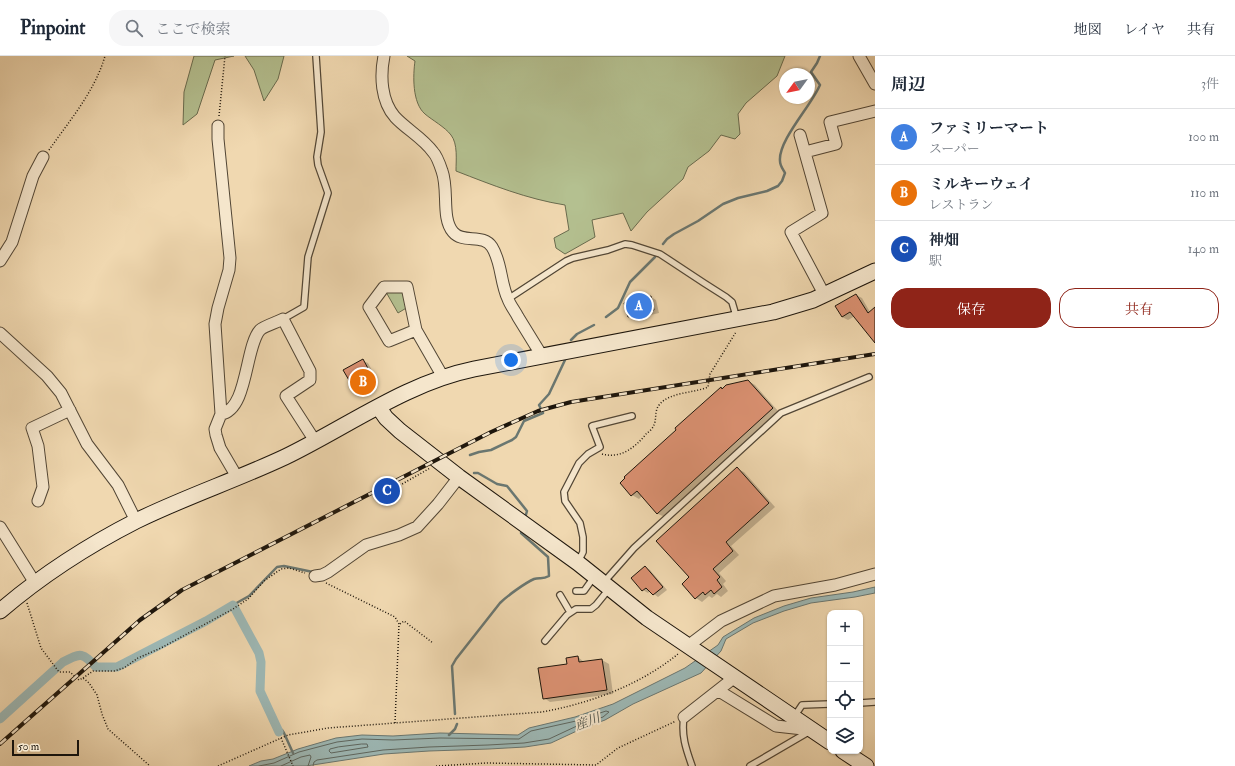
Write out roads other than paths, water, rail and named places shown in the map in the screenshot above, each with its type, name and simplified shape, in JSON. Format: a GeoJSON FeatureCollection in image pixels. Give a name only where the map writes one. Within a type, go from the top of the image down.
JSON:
{"type":"FeatureCollection","features":[{"type":"Feature","properties":{"kind":"street"},"geometry":{"type":"LineString","coordinates":[[384,56],[382,81],[387,103],[394,116],[434,152],[442,171],[446,187],[447,222],[454,234],[467,238],[482,239],[491,245],[498,259],[508,299],[542,356]]}},
{"type":"Feature","properties":{"kind":"street"},"geometry":{"type":"LineString","coordinates":[[859,56],[875,84]]}},
{"type":"Feature","properties":{"kind":"street"},"geometry":{"type":"LineString","coordinates":[[805,152],[836,144],[830,122],[875,111]]}},
{"type":"Feature","properties":{"kind":"street"},"geometry":{"type":"LineString","coordinates":[[218,126],[230,258],[229,270],[215,324],[221,414],[216,429],[217,441],[238,477]]}},
{"type":"Feature","properties":{"kind":"street"},"geometry":{"type":"LineString","coordinates":[[800,135],[822,213],[791,232],[825,296]]}},
{"type":"Feature","properties":{"kind":"street"},"geometry":{"type":"LineString","coordinates":[[0,261],[12,242],[32,176],[43,158]]}},
{"type":"Feature","properties":{"kind":"street"},"geometry":{"type":"LineString","coordinates":[[0,612],[29,587],[73,557],[136,522],[192,496],[280,459],[417,387],[460,372],[737,320],[802,304],[825,296],[875,271]]}},
{"type":"Feature","properties":{"kind":"street"},"geometry":{"type":"LineString","coordinates":[[416,330],[389,341],[369,307],[384,287],[407,287],[416,330],[443,377]]}},
{"type":"Feature","properties":{"kind":"street"},"geometry":{"type":"LineString","coordinates":[[221,414],[227,413],[235,404],[246,374],[254,342],[261,329],[283,319],[310,371],[310,380],[286,396],[315,441]]}},
{"type":"Feature","properties":{"kind":"street"},"geometry":{"type":"LineString","coordinates":[[0,333],[47,376],[61,393],[87,444],[118,485],[136,522]]}},
{"type":"Feature","properties":{"kind":"street"},"geometry":{"type":"LineString","coordinates":[[379,408],[386,418],[400,431],[459,477],[578,563],[647,618],[827,740]]}},
{"type":"Feature","properties":{"kind":"street"},"geometry":{"type":"LineString","coordinates":[[38,501],[43,487],[38,446],[32,428],[70,410]]}},
{"type":"Feature","properties":{"kind":"street"},"geometry":{"type":"LineString","coordinates":[[315,576],[328,572],[366,545],[399,535],[416,527],[438,504],[459,477]]}},
{"type":"Feature","properties":{"kind":"street"},"geometry":{"type":"LineString","coordinates":[[0,527],[29,587]]}},
{"type":"Feature","properties":{"kind":"street"},"geometry":{"type":"LineString","coordinates":[[690,647],[721,621],[774,596],[835,585],[875,574]]}},
{"type":"Feature","properties":{"kind":"street"},"geometry":{"type":"LineString","coordinates":[[684,717],[719,691],[733,676]]}},
{"type":"Feature","properties":{"kind":"street"},"geometry":{"type":"LineString","coordinates":[[719,691],[776,726],[812,730]]}},
{"type":"Feature","properties":{"kind":"street"},"geometry":{"type":"LineString","coordinates":[[848,754],[866,766]]}},
{"type":"Feature","properties":{"kind":"lane"},"geometry":{"type":"LineString","coordinates":[[283,319],[304,307],[308,257],[328,194],[318,165],[321,132],[316,56]]}},
{"type":"Feature","properties":{"kind":"lane"},"geometry":{"type":"LineString","coordinates":[[508,299],[566,261],[625,244],[660,254],[704,284],[726,296],[732,302],[737,320]]}},
{"type":"Feature","properties":{"kind":"lane"},"geometry":{"type":"LineString","coordinates":[[576,591],[584,591],[602,583],[634,548],[781,413],[869,377]]}},
{"type":"Feature","properties":{"kind":"lane"},"geometry":{"type":"LineString","coordinates":[[578,563],[583,552],[583,537],[580,523],[565,501],[564,492],[579,463],[600,447],[592,426],[632,416]]}},
{"type":"Feature","properties":{"kind":"lane"},"geometry":{"type":"LineString","coordinates":[[545,641],[570,612],[576,609],[591,609],[596,605],[602,583]]}},
{"type":"Feature","properties":{"kind":"lane"},"geometry":{"type":"LineString","coordinates":[[560,595],[570,612]]}},
{"type":"Feature","properties":{"kind":"lane"},"geometry":{"type":"LineString","coordinates":[[863,703],[875,702]]}},
{"type":"Feature","properties":{"kind":"lane"},"geometry":{"type":"LineString","coordinates":[[794,718],[802,705],[827,704]]}},
{"type":"Feature","properties":{"kind":"lane"},"geometry":{"type":"LineString","coordinates":[[684,717],[682,728],[683,740],[692,766]]}},
{"type":"Feature","properties":{"kind":"lane"},"geometry":{"type":"LineString","coordinates":[[750,766],[812,730]]}},
{"type":"Feature","properties":{"kind":"water","name":"産川"},"geometry":{"type":"Polygon","coordinates":[[[875,587],[875,593],[811,603],[784,611],[753,623],[726,639],[721,651],[701,673],[633,704],[605,720],[551,743],[525,747],[384,754],[306,766],[249,766],[336,738],[362,735],[393,736],[440,733],[518,735],[529,728],[575,717],[613,704],[685,668],[718,645],[723,637],[754,618],[784,606],[811,598],[853,592],[875,587]]]}},
{"type":"Feature","properties":{"kind":"waterway"},"geometry":{"type":"LineString","coordinates":[[663,244],[674,234],[698,221],[723,204],[738,198],[767,191],[778,186],[785,173],[780,161],[784,144],[820,85],[811,72],[820,56]]}},
{"type":"Feature","properties":{"kind":"waterway"},"geometry":{"type":"LineString","coordinates":[[606,317],[618,308],[630,282],[655,257]]}},
{"type":"Feature","properties":{"kind":"waterway"},"geometry":{"type":"LineString","coordinates":[[571,340],[577,334],[594,325]]}},
{"type":"Feature","properties":{"kind":"waterway"},"geometry":{"type":"LineString","coordinates":[[470,455],[491,450],[512,440],[516,437],[524,421],[543,413],[539,405],[549,394],[565,360]]}},
{"type":"Feature","properties":{"kind":"waterway"},"geometry":{"type":"LineString","coordinates":[[474,473],[478,473],[497,484],[507,486],[527,511],[525,518]]}},
{"type":"Feature","properties":{"kind":"waterway"},"geometry":{"type":"LineString","coordinates":[[455,714],[452,666],[456,659],[503,600],[530,581],[549,576],[548,557],[521,533],[522,529]]}},
{"type":"Feature","properties":{"kind":"waterway"},"geometry":{"type":"LineString","coordinates":[[233,605],[249,596],[277,567],[284,566],[313,572]]}},
{"type":"Feature","properties":{"kind":"waterway"},"geometry":{"type":"LineString","coordinates":[[0,719],[63,662],[69,659],[78,655],[85,657],[96,667],[117,667],[206,621],[233,605],[259,653],[261,662],[260,691],[279,732]]}},
{"type":"Feature","properties":{"kind":"waterway"},"geometry":{"type":"LineString","coordinates":[[449,735],[455,729],[457,724]]}},
{"type":"Feature","properties":{"kind":"waterway"},"geometry":{"type":"LineString","coordinates":[[278,729],[282,730],[284,733],[293,753]]}},
{"type":"Feature","properties":{"kind":"railway"},"geometry":{"type":"LineString","coordinates":[[0,744],[140,620],[182,590],[491,432],[538,411],[571,402],[875,354]]}},
{"type":"Feature","properties":{"kind":"place","name":"ファミリーマート"},"geometry":{"type":"Point","coordinates":[639,306]}},
{"type":"Feature","properties":{"kind":"place","name":"ミルキーウェイ"},"geometry":{"type":"Point","coordinates":[363,382]}},
{"type":"Feature","properties":{"kind":"place","name":"神畑"},"geometry":{"type":"Point","coordinates":[387,491]}}]}
